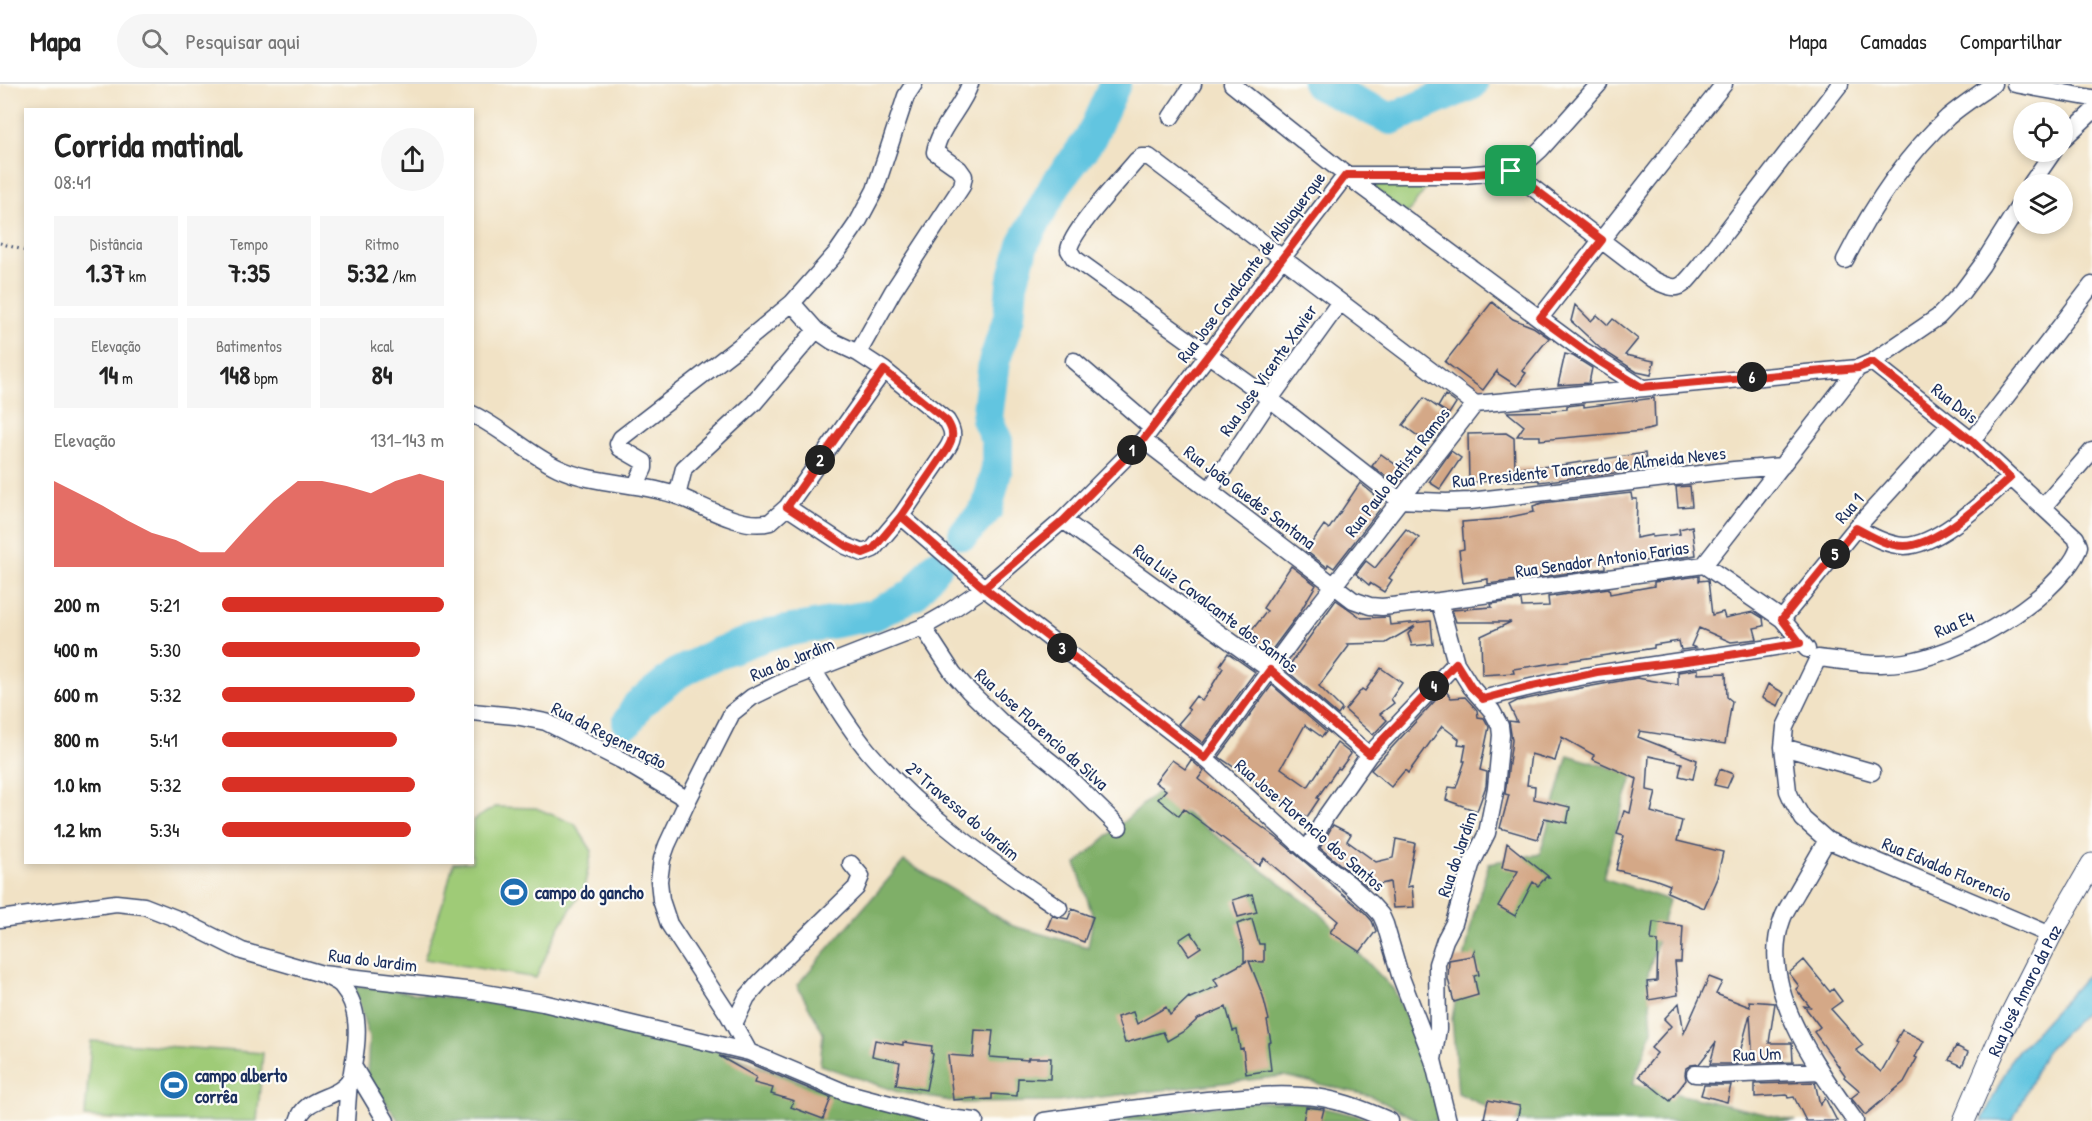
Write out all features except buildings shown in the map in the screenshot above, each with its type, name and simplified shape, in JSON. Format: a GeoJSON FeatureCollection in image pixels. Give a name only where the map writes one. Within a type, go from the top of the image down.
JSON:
{"type":"FeatureCollection","features":[{"type":"Feature","properties":{"kind":"street"},"geometry":{"type":"LineString","coordinates":[[636,485],[644,468],[644,462],[620,448],[618,444],[621,438],[792,303],[838,251],[858,222],[875,190],[906,96],[915,84]]}},
{"type":"Feature","properties":{"kind":"street"},"geometry":{"type":"LineString","coordinates":[[858,353],[893,291],[962,186],[964,176],[935,152],[942,133],[966,97],[970,84]]}},
{"type":"Feature","properties":{"kind":"street"},"geometry":{"type":"LineString","coordinates":[[1171,117],[1193,84]]}},
{"type":"Feature","properties":{"kind":"street"},"geometry":{"type":"LineString","coordinates":[[1232,84],[1346,175],[1599,361],[1641,387]]}},
{"type":"Feature","properties":{"kind":"street"},"geometry":{"type":"LineString","coordinates":[[1599,84],[1541,149],[1511,171],[1652,279],[1676,289],[1701,264],[1840,84]]}},
{"type":"Feature","properties":{"kind":"street"},"geometry":{"type":"LineString","coordinates":[[1540,318],[1725,84]]}},
{"type":"Feature","properties":{"kind":"street"},"geometry":{"type":"LineString","coordinates":[[1845,260],[1866,218],[1908,161],[1948,118],[1993,84]]}},
{"type":"Feature","properties":{"kind":"street"},"geometry":{"type":"LineString","coordinates":[[2015,84],[2092,98]]}},
{"type":"Feature","properties":{"kind":"street"},"geometry":{"type":"LineString","coordinates":[[2073,130],[2092,112]]}},
{"type":"Feature","properties":{"kind":"street","name":"Rua Paulo Batista Ramos"},"geometry":{"type":"LineString","coordinates":[[1205,758],[1399,500],[1475,404],[1149,157],[1138,159],[1079,229],[1069,250],[1074,258],[1208,354]]}},
{"type":"Feature","properties":{"kind":"street","name":"Rua Jose Cavalcante de Albuquerque"},"geometry":{"type":"LineString","coordinates":[[984,588],[1064,520],[1147,434],[1346,175],[1453,175],[1511,171]]}},
{"type":"Feature","properties":{"kind":"street"},"geometry":{"type":"LineString","coordinates":[[1475,404],[1865,365],[1938,317],[1982,265],[2013,216]]}},
{"type":"Feature","properties":{"kind":"street"},"geometry":{"type":"LineString","coordinates":[[1972,441],[2092,285]]}},
{"type":"Feature","properties":{"kind":"street","name":"Rua Jose Vicente Xavier"},"geometry":{"type":"LineString","coordinates":[[1209,491],[1270,399],[1340,302]]}},
{"type":"Feature","properties":{"kind":"street"},"geometry":{"type":"LineString","coordinates":[[787,507],[846,546],[863,553],[873,549],[901,516],[947,449],[952,440],[953,431],[947,421],[884,370],[816,330],[792,303]]}},
{"type":"Feature","properties":{"kind":"street"},"geometry":{"type":"LineString","coordinates":[[677,496],[684,468],[754,403],[816,330]]}},
{"type":"Feature","properties":{"kind":"street"},"geometry":{"type":"LineString","coordinates":[[1208,354],[1270,399],[1399,500]]}},
{"type":"Feature","properties":{"kind":"street","name":"Rua João Guedes Santana"},"geometry":{"type":"LineString","coordinates":[[1074,361],[1147,434],[1209,491],[1335,585]]}},
{"type":"Feature","properties":{"kind":"street","name":"Rua Dois"},"geometry":{"type":"LineString","coordinates":[[1865,365],[1972,441],[2076,538],[2079,546],[2077,554]]}},
{"type":"Feature","properties":{"kind":"street","name":"Rua Senador Antonio Farias"},"geometry":{"type":"LineString","coordinates":[[1335,585],[1353,600],[1370,606],[1439,602],[1704,565],[1865,365]]}},
{"type":"Feature","properties":{"kind":"street"},"geometry":{"type":"LineString","coordinates":[[474,415],[561,470],[677,496],[730,518],[750,523],[770,522],[787,507],[884,370]]}},
{"type":"Feature","properties":{"kind":"street","name":"Rua 1"},"geometry":{"type":"LineString","coordinates":[[1782,619],[1856,528],[1950,425]]}},
{"type":"Feature","properties":{"kind":"street"},"geometry":{"type":"LineString","coordinates":[[2043,507],[2092,451]]}},
{"type":"Feature","properties":{"kind":"street","name":"Rua Presidente Tancredo de Almeida Neves"},"geometry":{"type":"LineString","coordinates":[[1399,500],[1470,501],[1782,466]]}},
{"type":"Feature","properties":{"kind":"street"},"geometry":{"type":"LineString","coordinates":[[1856,528],[1878,540],[1904,546],[1914,544],[1934,537],[1970,513],[2010,478]]}},
{"type":"Feature","properties":{"kind":"street","name":"Rua Jose Florencio dos Santos"},"geometry":{"type":"LineString","coordinates":[[901,516],[984,588],[1205,758],[1307,851],[1348,883],[1381,915],[1414,1013],[1433,1060],[1448,1121]]}},
{"type":"Feature","properties":{"kind":"street","name":"Rua Luiz Cavalcante dos Santos"},"geometry":{"type":"LineString","coordinates":[[1064,520],[1270,670],[1369,754]]}},
{"type":"Feature","properties":{"kind":"street","name":"Rua E4"},"geometry":{"type":"LineString","coordinates":[[1818,658],[1876,664],[1904,662],[1926,657],[1966,641],[2005,621],[2041,596],[2058,579],[2077,554]]}},
{"type":"Feature","properties":{"kind":"street"},"geometry":{"type":"LineString","coordinates":[[1704,565],[1782,619],[1800,643],[1818,658]]}},
{"type":"Feature","properties":{"kind":"street","name":"Rua do Jardim"},"geometry":{"type":"LineString","coordinates":[[749,1052],[734,1024],[669,924],[661,900],[659,881],[662,859],[688,800],[732,713],[752,697],[923,627],[961,605],[984,588]]}},
{"type":"Feature","properties":{"kind":"street","name":"Rua do Jardim"},"geometry":{"type":"LineString","coordinates":[[1433,1060],[1438,1029],[1437,964],[1445,940],[1454,923],[1471,865],[1487,833],[1496,789],[1501,735],[1500,726],[1456,663],[1439,602]]}},
{"type":"Feature","properties":{"kind":"street","name":"Rua Jose Florencio da Silva"},"geometry":{"type":"LineString","coordinates":[[923,627],[953,673],[969,691],[1001,722],[1061,770],[1119,827]]}},
{"type":"Feature","properties":{"kind":"street"},"geometry":{"type":"LineString","coordinates":[[1483,699],[1597,672],[1718,657],[1800,643]]}},
{"type":"Feature","properties":{"kind":"street","name":"Rua Edvaldo Florencio"},"geometry":{"type":"LineString","coordinates":[[1818,658],[1785,727],[1784,747],[1788,791],[1803,819],[1827,840],[2051,935]]}},
{"type":"Feature","properties":{"kind":"street"},"geometry":{"type":"LineString","coordinates":[[1307,851],[1326,816],[1369,754],[1456,663]]}},
{"type":"Feature","properties":{"kind":"street","name":"2ª Travessa do Jardim"},"geometry":{"type":"LineString","coordinates":[[814,671],[867,749],[919,803],[992,863],[1059,908]]}},
{"type":"Feature","properties":{"kind":"street","name":"Rua da Regeneração"},"geometry":{"type":"LineString","coordinates":[[474,712],[546,722],[621,760],[688,800]]}},
{"type":"Feature","properties":{"kind":"street"},"geometry":{"type":"LineString","coordinates":[[1784,747],[1872,772]]}},
{"type":"Feature","properties":{"kind":"street"},"geometry":{"type":"LineString","coordinates":[[1827,840],[1782,918],[1776,939],[1776,958],[1780,983],[1791,1017],[1820,1071],[1855,1121]]}},
{"type":"Feature","properties":{"kind":"street"},"geometry":{"type":"LineString","coordinates":[[734,1024],[747,997],[760,982],[856,888],[861,876],[851,864]]}},
{"type":"Feature","properties":{"kind":"street","name":"Rua josé Amaro da Paz"},"geometry":{"type":"LineString","coordinates":[[1964,1121],[2003,1030],[2051,935],[2092,864]]}},
{"type":"Feature","properties":{"kind":"street","name":"Rua do Jardim"},"geometry":{"type":"LineString","coordinates":[[0,919],[116,903],[144,906],[180,920],[242,951],[348,982],[474,991],[543,1003],[749,1052],[844,1092],[939,1117],[975,1121]]}},
{"type":"Feature","properties":{"kind":"street"},"geometry":{"type":"LineString","coordinates":[[346,1121],[351,1073],[358,1040],[348,982]]}},
{"type":"Feature","properties":{"kind":"street","name":"Rua Um"},"geometry":{"type":"LineString","coordinates":[[1695,1074],[1820,1071]]}},
{"type":"Feature","properties":{"kind":"street"},"geometry":{"type":"LineString","coordinates":[[298,1121],[300,1115],[314,1101],[335,1093],[351,1073]]}},
{"type":"Feature","properties":{"kind":"street"},"geometry":{"type":"LineString","coordinates":[[351,1073],[386,1121]]}},
{"type":"Feature","properties":{"kind":"street"},"geometry":{"type":"LineString","coordinates":[[1044,1121],[1154,1105],[1255,1096],[1304,1096],[1355,1107],[1390,1121]]}},
{"type":"Feature","properties":{"kind":"path"},"geometry":{"type":"LineString","coordinates":[[0,243],[24,250]]}},
{"type":"Feature","properties":{"kind":"green space"},"geometry":{"type":"Polygon","coordinates":[[[1364,182],[1431,182],[1407,214],[1364,182]]]}},
{"type":"Feature","properties":{"kind":"green space"},"geometry":{"type":"Polygon","coordinates":[[[1568,755],[1633,775],[1603,878],[1669,900],[1648,974],[1652,1030],[1633,1084],[1796,1121],[1515,1121],[1458,1093],[1452,1018],[1473,916],[1489,863],[1540,854],[1568,755]]]}},
{"type":"Feature","properties":{"kind":"green space"},"geometry":{"type":"Polygon","coordinates":[[[1157,792],[1320,913],[1394,990],[1427,1065],[1441,1121],[1419,1121],[1371,1096],[1284,1076],[1058,1102],[962,1103],[898,1092],[820,1065],[823,1033],[797,985],[904,861],[1013,926],[1088,947],[1093,917],[1076,864],[1157,792]]]}},
{"type":"Feature","properties":{"kind":"green space","name":"campo do gancho"},"geometry":{"type":"Polygon","coordinates":[[[495,807],[536,808],[575,824],[592,851],[584,888],[558,929],[536,978],[424,959],[445,896],[453,864],[474,864],[474,819],[495,807]]]}},
{"type":"Feature","properties":{"kind":"green space"},"geometry":{"type":"Polygon","coordinates":[[[354,985],[536,1010],[718,1051],[844,1097],[933,1121],[399,1121],[367,1076],[369,1038],[354,985]]]}},
{"type":"Feature","properties":{"kind":"green space","name":"campo alberto corrêa"},"geometry":{"type":"Polygon","coordinates":[[[91,1041],[263,1053],[257,1121],[146,1121],[85,1117],[91,1041]]]}},
{"type":"Feature","properties":{"kind":"green space"},"geometry":{"type":"Polygon","coordinates":[[[1253,1102],[1298,1102],[1379,1121],[1087,1121],[1253,1102]]]}},
{"type":"Feature","properties":{"kind":"water"},"geometry":{"type":"Polygon","coordinates":[[[2092,970],[2092,1005],[2045,1053],[2012,1121],[1982,1121],[2012,1058],[2092,970]]]}},
{"type":"Feature","properties":{"kind":"waterway"},"geometry":{"type":"LineString","coordinates":[[964,534],[987,509],[997,468],[997,441],[987,419],[994,362],[1009,317],[1012,284],[1023,244],[1056,184],[1090,139],[1115,84]]}},
{"type":"Feature","properties":{"kind":"waterway"},"geometry":{"type":"LineString","coordinates":[[1318,84],[1391,119],[1472,84]]}},
{"type":"Feature","properties":{"kind":"waterway"},"geometry":{"type":"LineString","coordinates":[[628,722],[638,705],[678,673],[718,653],[770,634],[874,615],[913,595],[937,565]]}},
{"type":"Feature","properties":{"kind":"place","name":"campo do gancho"},"geometry":{"type":"Point","coordinates":[514,892]}},
{"type":"Feature","properties":{"kind":"place","name":"campo alberto corrêa"},"geometry":{"type":"Point","coordinates":[174,1085]}},
{"type":"Feature","properties":{"kind":"route"},"geometry":{"type":"LineString","coordinates":[[1511,171],[1463,175],[1346,175],[1143,440],[1064,520],[984,588],[901,516],[873,549],[863,553],[846,546],[787,507],[884,370],[947,421],[953,431],[952,440],[947,449],[901,516],[940,550],[984,588],[1205,758],[1270,670],[1369,754],[1456,663],[1471,687],[1483,699],[1597,672],[1718,657],[1800,643],[1782,619],[1856,528],[1878,540],[1904,546],[1914,544],[1934,537],[1970,513],[2010,478],[1972,441],[1872,362],[1858,368],[1641,387],[1581,349],[1540,318],[1602,240],[1511,171]]}}]}
